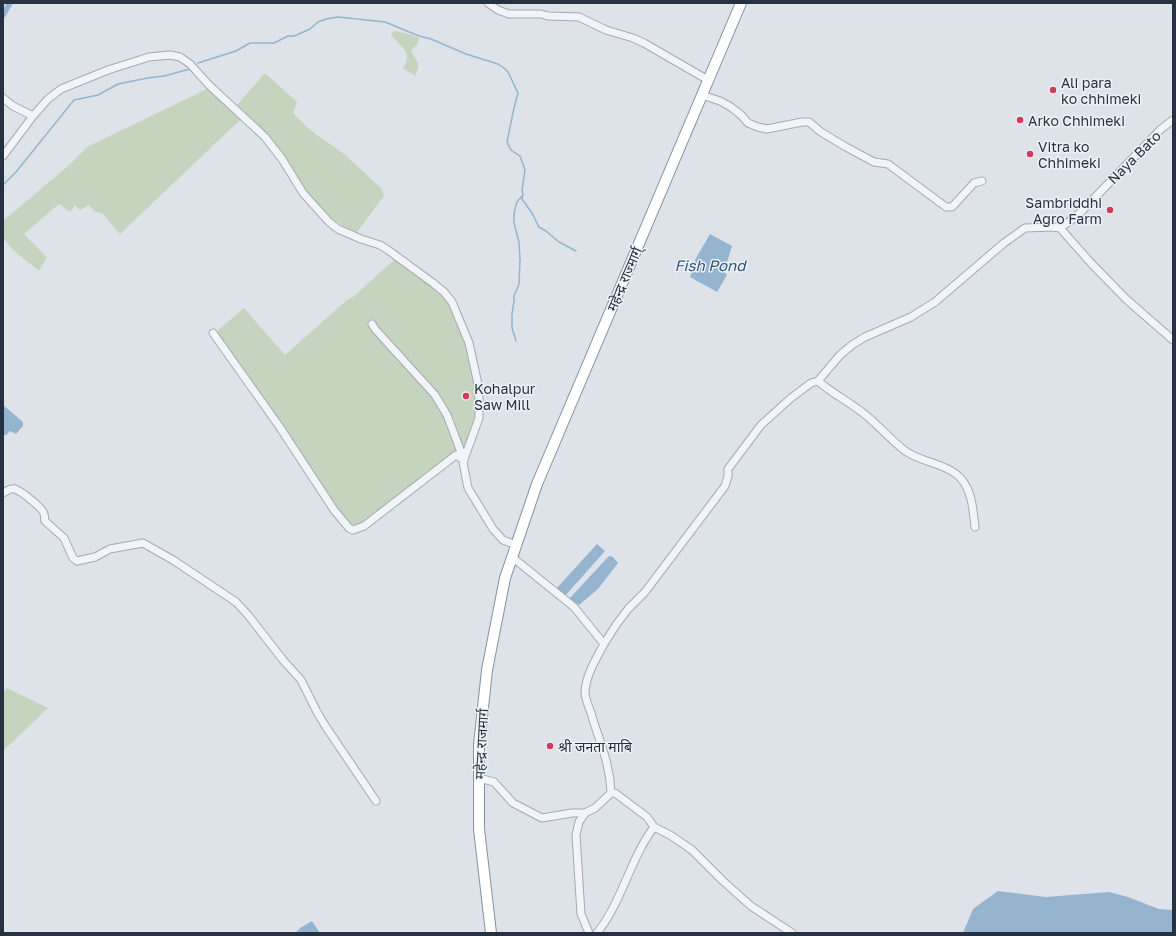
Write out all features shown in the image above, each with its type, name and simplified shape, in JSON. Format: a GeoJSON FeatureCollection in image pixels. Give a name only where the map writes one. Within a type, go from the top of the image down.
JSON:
{"type":"FeatureCollection","features":[{"type":"Feature","properties":{"kind":"highway","name":"महेन्द्र राज्मार्ग्"},"geometry":{"type":"LineString","coordinates":[[512,557],[537,484],[741,3]]}},
{"type":"Feature","properties":{"kind":"highway","name":"महेन्द्र राजमार्ग"},"geometry":{"type":"LineString","coordinates":[[491,933],[479,829],[479,746],[487,670],[505,578],[512,557]]}},
{"type":"Feature","properties":{"kind":"street"},"geometry":{"type":"LineString","coordinates":[[488,3],[498,10],[509,14],[541,14],[579,17],[606,30],[639,41],[708,80]]}},
{"type":"Feature","properties":{"kind":"street"},"geometry":{"type":"LineString","coordinates":[[3,156],[33,116],[48,99],[61,89],[108,70],[149,57],[170,55],[180,57],[190,64],[220,95],[265,137],[282,159],[303,194],[329,222],[338,229],[380,245],[388,250],[433,282],[452,302],[469,343],[478,384],[479,418],[463,462],[468,488],[493,529],[503,540],[516,545]]}},
{"type":"Feature","properties":{"kind":"street"},"geometry":{"type":"LineString","coordinates":[[702,95],[720,101],[731,107],[748,123],[758,127],[766,129],[809,122],[821,132],[874,162],[888,164],[946,207],[952,207],[974,183],[982,181]]}},
{"type":"Feature","properties":{"kind":"street"},"geometry":{"type":"LineString","coordinates":[[3,98],[13,106],[33,116]]}},
{"type":"Feature","properties":{"kind":"street","name":"Naya Bato"},"geometry":{"type":"LineString","coordinates":[[1060,228],[1077,216],[1161,129],[1173,120]]}},
{"type":"Feature","properties":{"kind":"street"},"geometry":{"type":"LineString","coordinates":[[611,793],[610,773],[606,755],[597,735],[585,694],[588,677],[604,644],[628,609],[645,592],[725,486],[728,476],[728,469],[761,425],[796,394],[811,383],[818,381],[840,354],[865,337],[911,317],[935,302],[1004,243],[1025,228],[1060,228],[1126,299],[1173,340]]}},
{"type":"Feature","properties":{"kind":"street"},"geometry":{"type":"LineString","coordinates":[[372,324],[435,395],[447,415],[464,460]]}},
{"type":"Feature","properties":{"kind":"street"},"geometry":{"type":"LineString","coordinates":[[214,333],[279,426],[334,510],[349,528],[353,530],[364,526],[456,455],[464,460]]}},
{"type":"Feature","properties":{"kind":"street"},"geometry":{"type":"LineString","coordinates":[[818,381],[833,394],[868,416],[904,450],[956,474],[966,486],[970,496],[975,527]]}},
{"type":"Feature","properties":{"kind":"street"},"geometry":{"type":"LineString","coordinates":[[3,493],[14,489],[24,494],[36,504],[44,514],[45,521],[64,538],[73,558],[76,561],[95,557],[110,549],[143,543],[173,560],[236,602],[301,680],[326,727],[376,801]]}},
{"type":"Feature","properties":{"kind":"street"},"geometry":{"type":"LineString","coordinates":[[512,557],[574,607],[604,644]]}},
{"type":"Feature","properties":{"kind":"street"},"geometry":{"type":"LineString","coordinates":[[479,778],[494,782],[513,803],[542,818],[572,813],[585,813],[595,808],[611,793],[616,793],[646,817],[654,827],[670,835],[692,850],[723,881],[752,906],[792,933]]}},
{"type":"Feature","properties":{"kind":"street"},"geometry":{"type":"LineString","coordinates":[[585,813],[580,822],[576,835],[576,850],[581,914],[590,933]]}},
{"type":"Feature","properties":{"kind":"street"},"geometry":{"type":"LineString","coordinates":[[596,933],[614,906],[639,851],[654,827]]}},
{"type":"Feature","properties":{"kind":"green space"},"geometry":{"type":"Polygon","coordinates":[[[395,31],[419,38],[417,45],[411,50],[418,62],[418,68],[415,76],[403,68],[407,61],[407,56],[404,49],[391,34],[395,31]]]}},
{"type":"Feature","properties":{"kind":"green space"},"geometry":{"type":"Polygon","coordinates":[[[265,73],[297,102],[293,113],[310,130],[343,153],[382,189],[384,196],[357,232],[342,225],[320,208],[311,198],[270,139],[237,105],[265,73]]]}},
{"type":"Feature","properties":{"kind":"green space"},"geometry":{"type":"Polygon","coordinates":[[[209,88],[240,120],[120,234],[102,213],[95,212],[89,205],[80,210],[75,205],[70,212],[59,204],[24,234],[47,257],[39,271],[13,250],[3,237],[3,221],[68,166],[87,147],[209,88]]]}},
{"type":"Feature","properties":{"kind":"green space"},"geometry":{"type":"Polygon","coordinates":[[[395,259],[436,290],[453,311],[463,338],[471,369],[474,384],[476,412],[474,422],[463,448],[454,453],[356,527],[348,522],[334,506],[216,332],[244,308],[285,355],[395,259]]]}},
{"type":"Feature","properties":{"kind":"green space"},"geometry":{"type":"Polygon","coordinates":[[[7,688],[48,708],[3,751],[3,693],[7,688]]]}},
{"type":"Feature","properties":{"kind":"water","name":"Fish Pond"},"geometry":{"type":"Polygon","coordinates":[[[710,234],[732,246],[724,272],[727,275],[717,292],[690,277],[696,258],[710,234]]]}},
{"type":"Feature","properties":{"kind":"water"},"geometry":{"type":"Polygon","coordinates":[[[3,405],[23,422],[23,426],[16,434],[10,431],[6,435],[3,435],[3,405]]]}},
{"type":"Feature","properties":{"kind":"water"},"geometry":{"type":"Polygon","coordinates":[[[597,544],[605,551],[565,596],[556,589],[597,544]]]}},
{"type":"Feature","properties":{"kind":"water"},"geometry":{"type":"Polygon","coordinates":[[[609,556],[613,557],[618,563],[598,589],[579,605],[569,599],[609,556]]]}},
{"type":"Feature","properties":{"kind":"water"},"geometry":{"type":"Polygon","coordinates":[[[998,891],[1046,897],[1109,892],[1128,897],[1159,909],[1173,910],[1173,933],[963,933],[973,909],[998,891]]]}},
{"type":"Feature","properties":{"kind":"water"},"geometry":{"type":"Polygon","coordinates":[[[312,921],[320,933],[295,933],[300,928],[312,921]]]}},
{"type":"Feature","properties":{"kind":"waterway"},"geometry":{"type":"LineString","coordinates":[[3,15],[10,3]]}},
{"type":"Feature","properties":{"kind":"waterway"},"geometry":{"type":"LineString","coordinates":[[198,63],[236,51],[250,43],[274,43],[288,36],[294,36],[310,29],[318,22],[338,17],[385,22],[466,54],[498,64],[508,72],[518,93],[507,142],[511,150],[520,156],[525,170],[522,199],[532,213],[539,227],[559,242],[576,251]]}},
{"type":"Feature","properties":{"kind":"waterway"},"geometry":{"type":"LineString","coordinates":[[3,185],[16,172],[74,100],[98,95],[118,84],[164,76],[190,69]]}},
{"type":"Feature","properties":{"kind":"waterway"},"geometry":{"type":"LineString","coordinates":[[516,341],[512,328],[512,314],[514,296],[519,284],[520,260],[519,242],[514,223],[514,213],[517,202],[522,196]]}},
{"type":"Feature","properties":{"kind":"place","name":"Ali para ko chhimeki"},"geometry":{"type":"Point","coordinates":[1053,90]}},
{"type":"Feature","properties":{"kind":"place","name":"Arko Chhimeki"},"geometry":{"type":"Point","coordinates":[1020,120]}},
{"type":"Feature","properties":{"kind":"place","name":"Vitra ko Chhimeki"},"geometry":{"type":"Point","coordinates":[1030,154]}},
{"type":"Feature","properties":{"kind":"place","name":"Sambriddhi Agro Farm"},"geometry":{"type":"Point","coordinates":[1110,210]}},
{"type":"Feature","properties":{"kind":"place","name":"Kohalpur Saw Mill"},"geometry":{"type":"Point","coordinates":[466,396]}},
{"type":"Feature","properties":{"kind":"place","name":"श्री जनता माबि"},"geometry":{"type":"Point","coordinates":[550,746]}}]}
